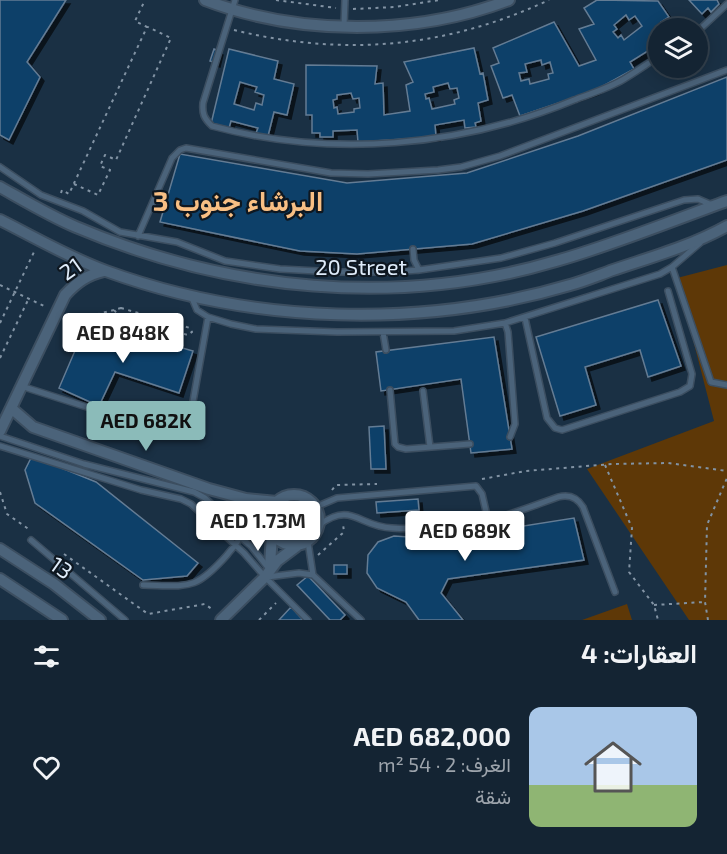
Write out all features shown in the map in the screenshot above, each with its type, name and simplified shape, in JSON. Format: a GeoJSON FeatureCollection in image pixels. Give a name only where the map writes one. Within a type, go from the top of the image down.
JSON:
{"type":"FeatureCollection","features":[{"type":"Feature","properties":{"kind":"street"},"geometry":{"type":"LineString","coordinates":[[205,0],[234,5],[288,21],[344,26],[406,24],[436,20],[467,14],[509,0]]}},
{"type":"Feature","properties":{"kind":"street","name":"20 Street"},"geometry":{"type":"LineString","coordinates":[[0,188],[75,227],[177,263],[273,282],[339,288],[449,283],[503,274],[556,261],[727,201]]}},
{"type":"Feature","properties":{"kind":"street","name":"20 Street"},"geometry":{"type":"LineString","coordinates":[[0,220],[104,271],[191,296],[271,309],[392,314],[452,309],[512,299],[571,285],[703,239],[727,226]]}},
{"type":"Feature","properties":{"kind":"street","name":"21"},"geometry":{"type":"LineString","coordinates":[[0,431],[65,295],[89,274],[104,271]]}},
{"type":"Feature","properties":{"kind":"street"},"geometry":{"type":"LineString","coordinates":[[11,408],[33,427],[198,486],[246,499],[276,502],[290,495],[297,495],[305,497],[316,507],[319,525],[315,535],[286,552],[222,619]]}},
{"type":"Feature","properties":{"kind":"street"},"geometry":{"type":"LineString","coordinates":[[267,574],[272,532],[269,516],[276,502]]}},
{"type":"Feature","properties":{"kind":"street"},"geometry":{"type":"LineString","coordinates":[[272,532],[287,545],[303,544]]}},
{"type":"Feature","properties":{"kind":"street","name":"13"},"geometry":{"type":"LineString","coordinates":[[0,549],[54,584],[100,620]]}},
{"type":"Feature","properties":{"kind":"street","name":"13"},"geometry":{"type":"LineString","coordinates":[[0,579],[50,615],[62,620]]}},
{"type":"Feature","properties":{"kind":"lane"},"geometry":{"type":"LineString","coordinates":[[344,26],[345,0]]}},
{"type":"Feature","properties":{"kind":"lane"},"geometry":{"type":"LineString","coordinates":[[708,22],[727,4]]}},
{"type":"Feature","properties":{"kind":"lane"},"geometry":{"type":"LineString","coordinates":[[234,5],[203,103],[204,118],[212,126],[220,128],[310,142],[375,144],[408,142],[505,125],[537,116],[622,81],[648,64]]}},
{"type":"Feature","properties":{"kind":"lane"},"geometry":{"type":"LineString","coordinates":[[138,236],[172,158],[180,150],[186,148],[331,173],[368,174],[460,167],[500,156],[727,70]]}},
{"type":"Feature","properties":{"kind":"lane"},"geometry":{"type":"LineString","coordinates":[[0,167],[40,195],[83,211],[120,232],[177,242],[225,261],[339,272],[419,270],[512,255],[684,200],[698,199],[714,205]]}},
{"type":"Feature","properties":{"kind":"lane"},"geometry":{"type":"LineString","coordinates":[[191,296],[197,310],[208,317],[256,328],[383,332],[454,331],[525,318],[648,278],[672,267],[703,239]]}},
{"type":"Feature","properties":{"kind":"lane"},"geometry":{"type":"LineString","coordinates":[[413,249],[414,260],[419,270]]}},
{"type":"Feature","properties":{"kind":"lane"},"geometry":{"type":"LineString","coordinates":[[672,267],[711,382],[727,385]]}},
{"type":"Feature","properties":{"kind":"lane"},"geometry":{"type":"LineString","coordinates":[[525,318],[547,418],[550,424],[562,430],[686,390],[690,386],[692,374],[668,291]]}},
{"type":"Feature","properties":{"kind":"lane"},"geometry":{"type":"LineString","coordinates":[[21,386],[171,434],[182,432],[189,424],[208,317]]}},
{"type":"Feature","properties":{"kind":"lane"},"geometry":{"type":"LineString","coordinates":[[505,323],[508,332],[514,424],[510,437]]}},
{"type":"Feature","properties":{"kind":"lane"},"geometry":{"type":"LineString","coordinates":[[383,332],[386,350]]}},
{"type":"Feature","properties":{"kind":"lane"},"geometry":{"type":"LineString","coordinates":[[390,390],[395,444],[398,447],[406,449],[470,444]]}},
{"type":"Feature","properties":{"kind":"lane"},"geometry":{"type":"LineString","coordinates":[[423,391],[429,447]]}},
{"type":"Feature","properties":{"kind":"lane"},"geometry":{"type":"LineString","coordinates":[[0,436],[84,464],[194,492],[205,498],[238,528],[240,537],[251,546],[267,574]]}},
{"type":"Feature","properties":{"kind":"lane"},"geometry":{"type":"LineString","coordinates":[[0,446],[141,490],[181,499],[200,511],[267,574],[308,620]]}},
{"type":"Feature","properties":{"kind":"lane"},"geometry":{"type":"LineString","coordinates":[[316,507],[334,499],[476,486],[482,494],[488,520]]}},
{"type":"Feature","properties":{"kind":"lane"},"geometry":{"type":"LineString","coordinates":[[319,525],[332,516],[347,514],[377,526],[416,528],[488,520],[563,496],[574,498],[583,507],[615,592]]}},
{"type":"Feature","properties":{"kind":"lane"},"geometry":{"type":"LineString","coordinates":[[143,585],[185,586],[201,581],[236,545],[240,537]]}},
{"type":"Feature","properties":{"kind":"lane"},"geometry":{"type":"LineString","coordinates":[[31,540],[125,620]]}},
{"type":"Feature","properties":{"kind":"lane"},"geometry":{"type":"LineString","coordinates":[[303,544],[314,575],[361,620]]}},
{"type":"Feature","properties":{"kind":"lane"},"geometry":{"type":"LineString","coordinates":[[267,574],[314,575]]}},
{"type":"Feature","properties":{"kind":"path"},"geometry":{"type":"LineString","coordinates":[[74,184],[98,195],[110,170],[100,166],[105,155],[116,160],[171,38],[135,21],[145,0]]}},
{"type":"Feature","properties":{"kind":"path"},"geometry":{"type":"LineString","coordinates":[[276,0],[345,9],[395,7],[439,0]]}},
{"type":"Feature","properties":{"kind":"path"},"geometry":{"type":"LineString","coordinates":[[58,201],[62,190],[69,194],[147,27]]}},
{"type":"Feature","properties":{"kind":"path"},"geometry":{"type":"LineString","coordinates":[[0,323],[39,240]]}},
{"type":"Feature","properties":{"kind":"path"},"geometry":{"type":"LineString","coordinates":[[0,358],[28,298]]}},
{"type":"Feature","properties":{"kind":"path"},"geometry":{"type":"LineString","coordinates":[[121,308],[190,328],[192,332],[188,335],[119,316],[114,310],[121,308]]}},
{"type":"Feature","properties":{"kind":"path"},"geometry":{"type":"LineString","coordinates":[[475,480],[526,471],[604,465],[668,463],[727,471]]}},
{"type":"Feature","properties":{"kind":"path"},"geometry":{"type":"LineString","coordinates":[[604,465],[632,528],[629,572],[654,605],[658,620]]}},
{"type":"Feature","properties":{"kind":"path"},"geometry":{"type":"LineString","coordinates":[[708,620],[705,602],[707,525],[727,478]]}},
{"type":"Feature","properties":{"kind":"path"},"geometry":{"type":"LineString","coordinates":[[334,499],[332,489],[336,485],[379,484]]}},
{"type":"Feature","properties":{"kind":"path"},"geometry":{"type":"LineString","coordinates":[[0,492],[7,514],[36,534]]}},
{"type":"Feature","properties":{"kind":"path"},"geometry":{"type":"LineString","coordinates":[[64,554],[148,614],[205,604],[222,619]]}},
{"type":"Feature","properties":{"kind":"path"},"geometry":{"type":"LineString","coordinates":[[654,605],[705,602]]}},
{"type":"Feature","properties":{"kind":"shaded area"},"geometry":{"type":"Polygon","coordinates":[[[727,265],[727,620],[689,620],[587,469],[714,421],[677,278],[727,265]]]}},
{"type":"Feature","properties":{"kind":"shaded area"},"geometry":{"type":"Polygon","coordinates":[[[627,604],[632,620],[582,620],[627,604]]]}},
{"type":"Feature","properties":{"kind":"building"},"geometry":{"type":"Polygon","coordinates":[[[0,0],[66,0],[27,62],[40,77],[9,140],[0,135],[0,0]]]}},
{"type":"Feature","properties":{"kind":"building"},"geometry":{"type":"Polygon","coordinates":[[[597,0],[658,1],[669,17],[648,18],[648,51],[630,62],[634,69],[594,91],[520,116],[512,95],[503,98],[491,66],[499,63],[493,48],[554,22],[579,66],[596,60],[579,29],[594,24],[584,8],[597,0]],[[626,15],[614,25],[617,29],[613,32],[618,38],[621,35],[624,40],[642,26],[635,16],[629,20],[626,15]],[[541,60],[525,64],[527,72],[519,73],[521,81],[529,79],[530,84],[549,79],[548,74],[553,73],[550,62],[542,65],[541,60]]]}},
{"type":"Feature","properties":{"kind":"building"},"geometry":{"type":"Polygon","coordinates":[[[689,0],[717,0],[719,4],[711,12],[708,8],[702,14],[689,0]]]}},
{"type":"Feature","properties":{"kind":"building"},"geometry":{"type":"Polygon","coordinates":[[[474,48],[480,74],[483,73],[488,100],[478,103],[481,121],[475,123],[476,127],[465,128],[464,120],[435,125],[436,137],[358,142],[357,130],[333,131],[333,137],[320,137],[320,133],[312,133],[312,115],[306,115],[306,65],[377,66],[375,84],[383,83],[384,115],[410,111],[406,85],[413,82],[404,62],[474,48]],[[448,83],[433,87],[434,92],[425,94],[426,99],[429,98],[432,109],[455,104],[454,100],[459,98],[457,88],[450,89],[448,83]],[[351,93],[337,95],[337,99],[333,100],[338,114],[354,112],[354,109],[360,108],[359,98],[353,99],[351,93]]]}},
{"type":"Feature","properties":{"kind":"building"},"geometry":{"type":"Polygon","coordinates":[[[214,49],[219,51],[216,63],[210,61],[214,49]]]}},
{"type":"Feature","properties":{"kind":"building"},"geometry":{"type":"Polygon","coordinates":[[[229,49],[278,61],[274,79],[294,84],[287,115],[274,112],[268,136],[256,133],[258,128],[231,121],[229,128],[211,124],[229,49]],[[240,82],[234,104],[254,110],[256,103],[262,105],[264,95],[255,92],[257,87],[240,82]]]}},
{"type":"Feature","properties":{"kind":"building"},"geometry":{"type":"Polygon","coordinates":[[[727,77],[727,160],[583,211],[472,244],[357,254],[300,251],[160,222],[180,154],[347,183],[467,173],[578,136],[727,77]]]}},
{"type":"Feature","properties":{"kind":"building"},"geometry":{"type":"Polygon","coordinates":[[[658,300],[681,366],[648,377],[640,350],[585,367],[596,405],[560,416],[536,337],[658,300]]]}},
{"type":"Feature","properties":{"kind":"building"},"geometry":{"type":"Polygon","coordinates":[[[112,328],[193,351],[179,393],[115,372],[99,406],[59,388],[80,339],[112,328]]]}},
{"type":"Feature","properties":{"kind":"building"},"geometry":{"type":"Polygon","coordinates":[[[494,337],[512,449],[471,453],[461,379],[381,391],[376,352],[494,337]]]}},
{"type":"Feature","properties":{"kind":"building"},"geometry":{"type":"Polygon","coordinates":[[[384,426],[386,469],[371,469],[369,427],[384,426]]]}},
{"type":"Feature","properties":{"kind":"building"},"geometry":{"type":"Polygon","coordinates":[[[32,456],[96,482],[198,563],[187,576],[143,580],[35,503],[25,470],[32,456]]]}},
{"type":"Feature","properties":{"kind":"building"},"geometry":{"type":"Polygon","coordinates":[[[418,499],[419,510],[377,513],[376,502],[418,499]]]}},
{"type":"Feature","properties":{"kind":"building"},"geometry":{"type":"Polygon","coordinates":[[[574,518],[584,560],[448,579],[441,593],[463,620],[419,620],[406,602],[377,588],[367,573],[368,555],[378,542],[394,536],[409,537],[422,542],[574,518]]]}},
{"type":"Feature","properties":{"kind":"building"},"geometry":{"type":"Polygon","coordinates":[[[334,565],[347,565],[347,574],[334,574],[334,565]]]}},
{"type":"Feature","properties":{"kind":"building"},"geometry":{"type":"Polygon","coordinates":[[[308,576],[345,615],[340,620],[330,620],[297,585],[308,576]]]}},
{"type":"Feature","properties":{"kind":"building"},"geometry":{"type":"Polygon","coordinates":[[[291,607],[303,620],[279,620],[291,607]]]}},
{"type":"Feature","properties":{"kind":"district","name":"البرشاء جنوب 3"},"geometry":{"type":"Point","coordinates":[238,200]}}]}
